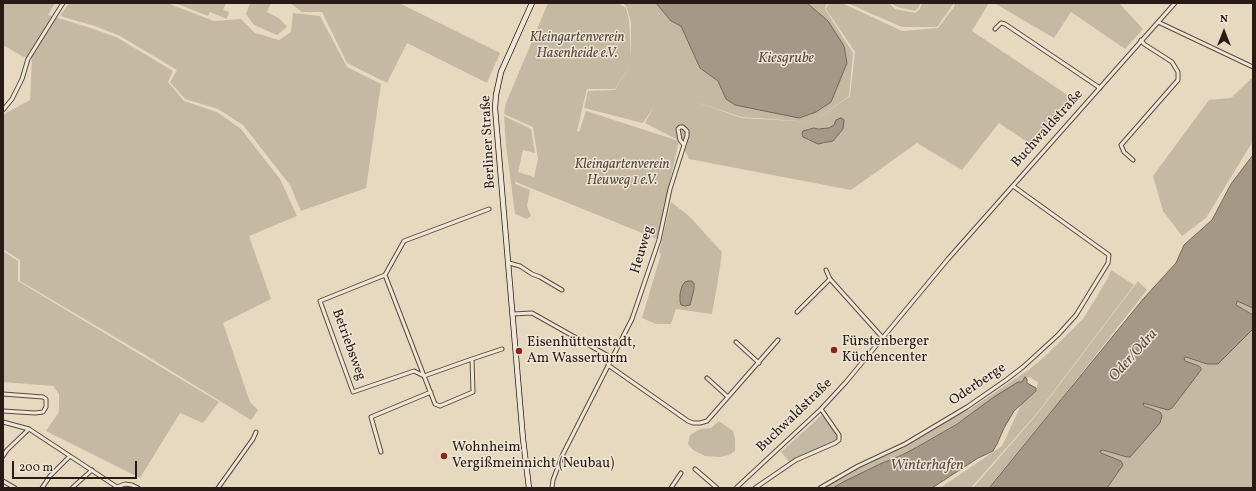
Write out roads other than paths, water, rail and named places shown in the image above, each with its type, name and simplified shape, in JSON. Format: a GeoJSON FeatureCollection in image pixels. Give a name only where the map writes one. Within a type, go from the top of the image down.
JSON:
{"type":"FeatureCollection","features":[{"type":"Feature","properties":{"kind":"main road","name":"Berliner Straße"},"geometry":{"type":"LineString","coordinates":[[529,488],[523,439],[495,108],[501,72],[532,3]]}},
{"type":"Feature","properties":{"kind":"street"},"geometry":{"type":"LineString","coordinates":[[3,110],[12,99],[22,79],[28,59],[62,3]]}},
{"type":"Feature","properties":{"kind":"street","name":"Buchwaldstraße"},"geometry":{"type":"LineString","coordinates":[[736,488],[821,409],[846,382],[948,259],[1175,3]]}},
{"type":"Feature","properties":{"kind":"street"},"geometry":{"type":"LineString","coordinates":[[1158,22],[1253,67]]}},
{"type":"Feature","properties":{"kind":"street","name":"Buchwaldstraße"},"geometry":{"type":"LineString","coordinates":[[995,29],[1000,23],[1005,24],[1100,88]]}},
{"type":"Feature","properties":{"kind":"street"},"geometry":{"type":"LineString","coordinates":[[1133,160],[1124,152],[1121,145],[1178,80],[1178,72],[1172,62],[1144,44],[1141,40]]}},
{"type":"Feature","properties":{"kind":"street","name":"Heuweg"},"geometry":{"type":"LineString","coordinates":[[552,488],[553,480],[563,454],[632,319],[659,240],[670,189],[687,136],[687,130],[680,127],[678,129],[680,140],[684,145]]}},
{"type":"Feature","properties":{"kind":"street","name":"Buchwaldstraße"},"geometry":{"type":"LineString","coordinates":[[1013,186],[1109,255]]}},
{"type":"Feature","properties":{"kind":"street"},"geometry":{"type":"LineString","coordinates":[[472,359],[472,392],[440,406],[435,404],[385,275],[404,241],[489,209]]}},
{"type":"Feature","properties":{"kind":"street","name":"Oderberge"},"geometry":{"type":"LineString","coordinates":[[820,488],[858,466],[905,444],[967,407],[1023,367],[1058,335],[1076,315],[1108,263],[1109,255]]}},
{"type":"Feature","properties":{"kind":"street"},"geometry":{"type":"LineString","coordinates":[[508,263],[520,266],[532,274],[540,276],[562,290]]}},
{"type":"Feature","properties":{"kind":"street"},"geometry":{"type":"LineString","coordinates":[[826,270],[830,279],[882,337]]}},
{"type":"Feature","properties":{"kind":"street","name":"Betriebsweg"},"geometry":{"type":"LineString","coordinates":[[385,275],[320,301],[353,392],[414,371],[424,376],[502,350]]}},
{"type":"Feature","properties":{"kind":"street"},"geometry":{"type":"LineString","coordinates":[[797,312],[830,279]]}},
{"type":"Feature","properties":{"kind":"street"},"geometry":{"type":"LineString","coordinates":[[513,314],[532,313],[612,358]]}},
{"type":"Feature","properties":{"kind":"street"},"geometry":{"type":"LineString","coordinates":[[608,365],[688,421],[700,423],[707,421],[778,340]]}},
{"type":"Feature","properties":{"kind":"street"},"geometry":{"type":"LineString","coordinates":[[736,342],[759,363]]}},
{"type":"Feature","properties":{"kind":"street"},"geometry":{"type":"LineString","coordinates":[[707,378],[728,397]]}},
{"type":"Feature","properties":{"kind":"street"},"geometry":{"type":"LineString","coordinates":[[381,452],[371,417],[431,392]]}},
{"type":"Feature","properties":{"kind":"street"},"geometry":{"type":"LineString","coordinates":[[3,394],[43,397],[46,399],[46,407],[43,412],[35,413],[3,411]]}},
{"type":"Feature","properties":{"kind":"street"},"geometry":{"type":"LineString","coordinates":[[755,488],[796,460],[839,440],[839,435],[821,409]]}},
{"type":"Feature","properties":{"kind":"street"},"geometry":{"type":"LineString","coordinates":[[3,422],[29,429],[117,487],[124,484],[132,485],[138,488]]}},
{"type":"Feature","properties":{"kind":"street"},"geometry":{"type":"LineString","coordinates":[[3,456],[7,450],[29,429]]}},
{"type":"Feature","properties":{"kind":"street"},"geometry":{"type":"LineString","coordinates":[[218,488],[253,439],[256,432]]}},
{"type":"Feature","properties":{"kind":"street"},"geometry":{"type":"LineString","coordinates":[[42,488],[50,476],[70,456]]}},
{"type":"Feature","properties":{"kind":"street"},"geometry":{"type":"LineString","coordinates":[[72,488],[92,470]]}},
{"type":"Feature","properties":{"kind":"street"},"geometry":{"type":"LineString","coordinates":[[696,470],[717,488]]}},
{"type":"Feature","properties":{"kind":"street"},"geometry":{"type":"LineString","coordinates":[[671,488],[681,473]]}},
{"type":"Feature","properties":{"kind":"street"},"geometry":{"type":"LineString","coordinates":[[3,481],[15,488]]}},
{"type":"Feature","properties":{"kind":"water","name":"Kiesgrube"},"geometry":{"type":"Polygon","coordinates":[[[656,3],[807,3],[828,21],[844,46],[847,63],[831,102],[816,112],[799,118],[735,105],[726,99],[718,81],[700,68],[681,26],[671,21],[656,3]]]}},
{"type":"Feature","properties":{"kind":"water"},"geometry":{"type":"Polygon","coordinates":[[[841,118],[844,120],[843,129],[833,141],[818,144],[803,137],[803,131],[814,128],[829,128],[834,125],[836,120],[841,118]]]}},
{"type":"Feature","properties":{"kind":"water","name":"Oder/Odra"},"geometry":{"type":"Polygon","coordinates":[[[1253,155],[1253,308],[1237,301],[1236,305],[1253,315],[1253,329],[1218,364],[1207,364],[1186,357],[1184,358],[1185,361],[1199,366],[1201,370],[1172,408],[1168,410],[1143,403],[1144,406],[1160,412],[1162,416],[1160,423],[1130,457],[1103,450],[1100,451],[1101,453],[1121,461],[1123,465],[1107,488],[989,488],[1144,298],[1176,263],[1184,245],[1212,220],[1231,184],[1253,155]]]}},
{"type":"Feature","properties":{"kind":"water"},"geometry":{"type":"Polygon","coordinates":[[[688,281],[692,281],[694,284],[694,289],[690,305],[685,306],[681,305],[680,294],[682,286],[688,281]]]}},
{"type":"Feature","properties":{"kind":"water","name":"Winterhafen"},"geometry":{"type":"Polygon","coordinates":[[[1025,377],[1027,379],[1027,383],[1036,388],[1036,391],[1014,411],[993,451],[978,458],[932,488],[833,488],[880,464],[902,455],[957,424],[994,397],[1018,382],[1022,382],[1025,377]]]}},
{"type":"Feature","properties":{"kind":"place","name":"Fürstenberger Küchencenter"},"geometry":{"type":"Point","coordinates":[834,350]}},
{"type":"Feature","properties":{"kind":"place","name":"Eisenhüttenstadt, Am Wasserturm"},"geometry":{"type":"Point","coordinates":[519,351]}},
{"type":"Feature","properties":{"kind":"place","name":"Wohnheim Vergißmeinnicht (Neubau)"},"geometry":{"type":"Point","coordinates":[444,456]}},
{"type":"Feature","properties":{"kind":"park label","name":"Kleingartenverein Hasenheide e.V."},"geometry":{"type":"Point","coordinates":[577,46]}},
{"type":"Feature","properties":{"kind":"park label","name":"Kleingartenverein Heuweg 1 e.V."},"geometry":{"type":"Point","coordinates":[622,174]}}]}
